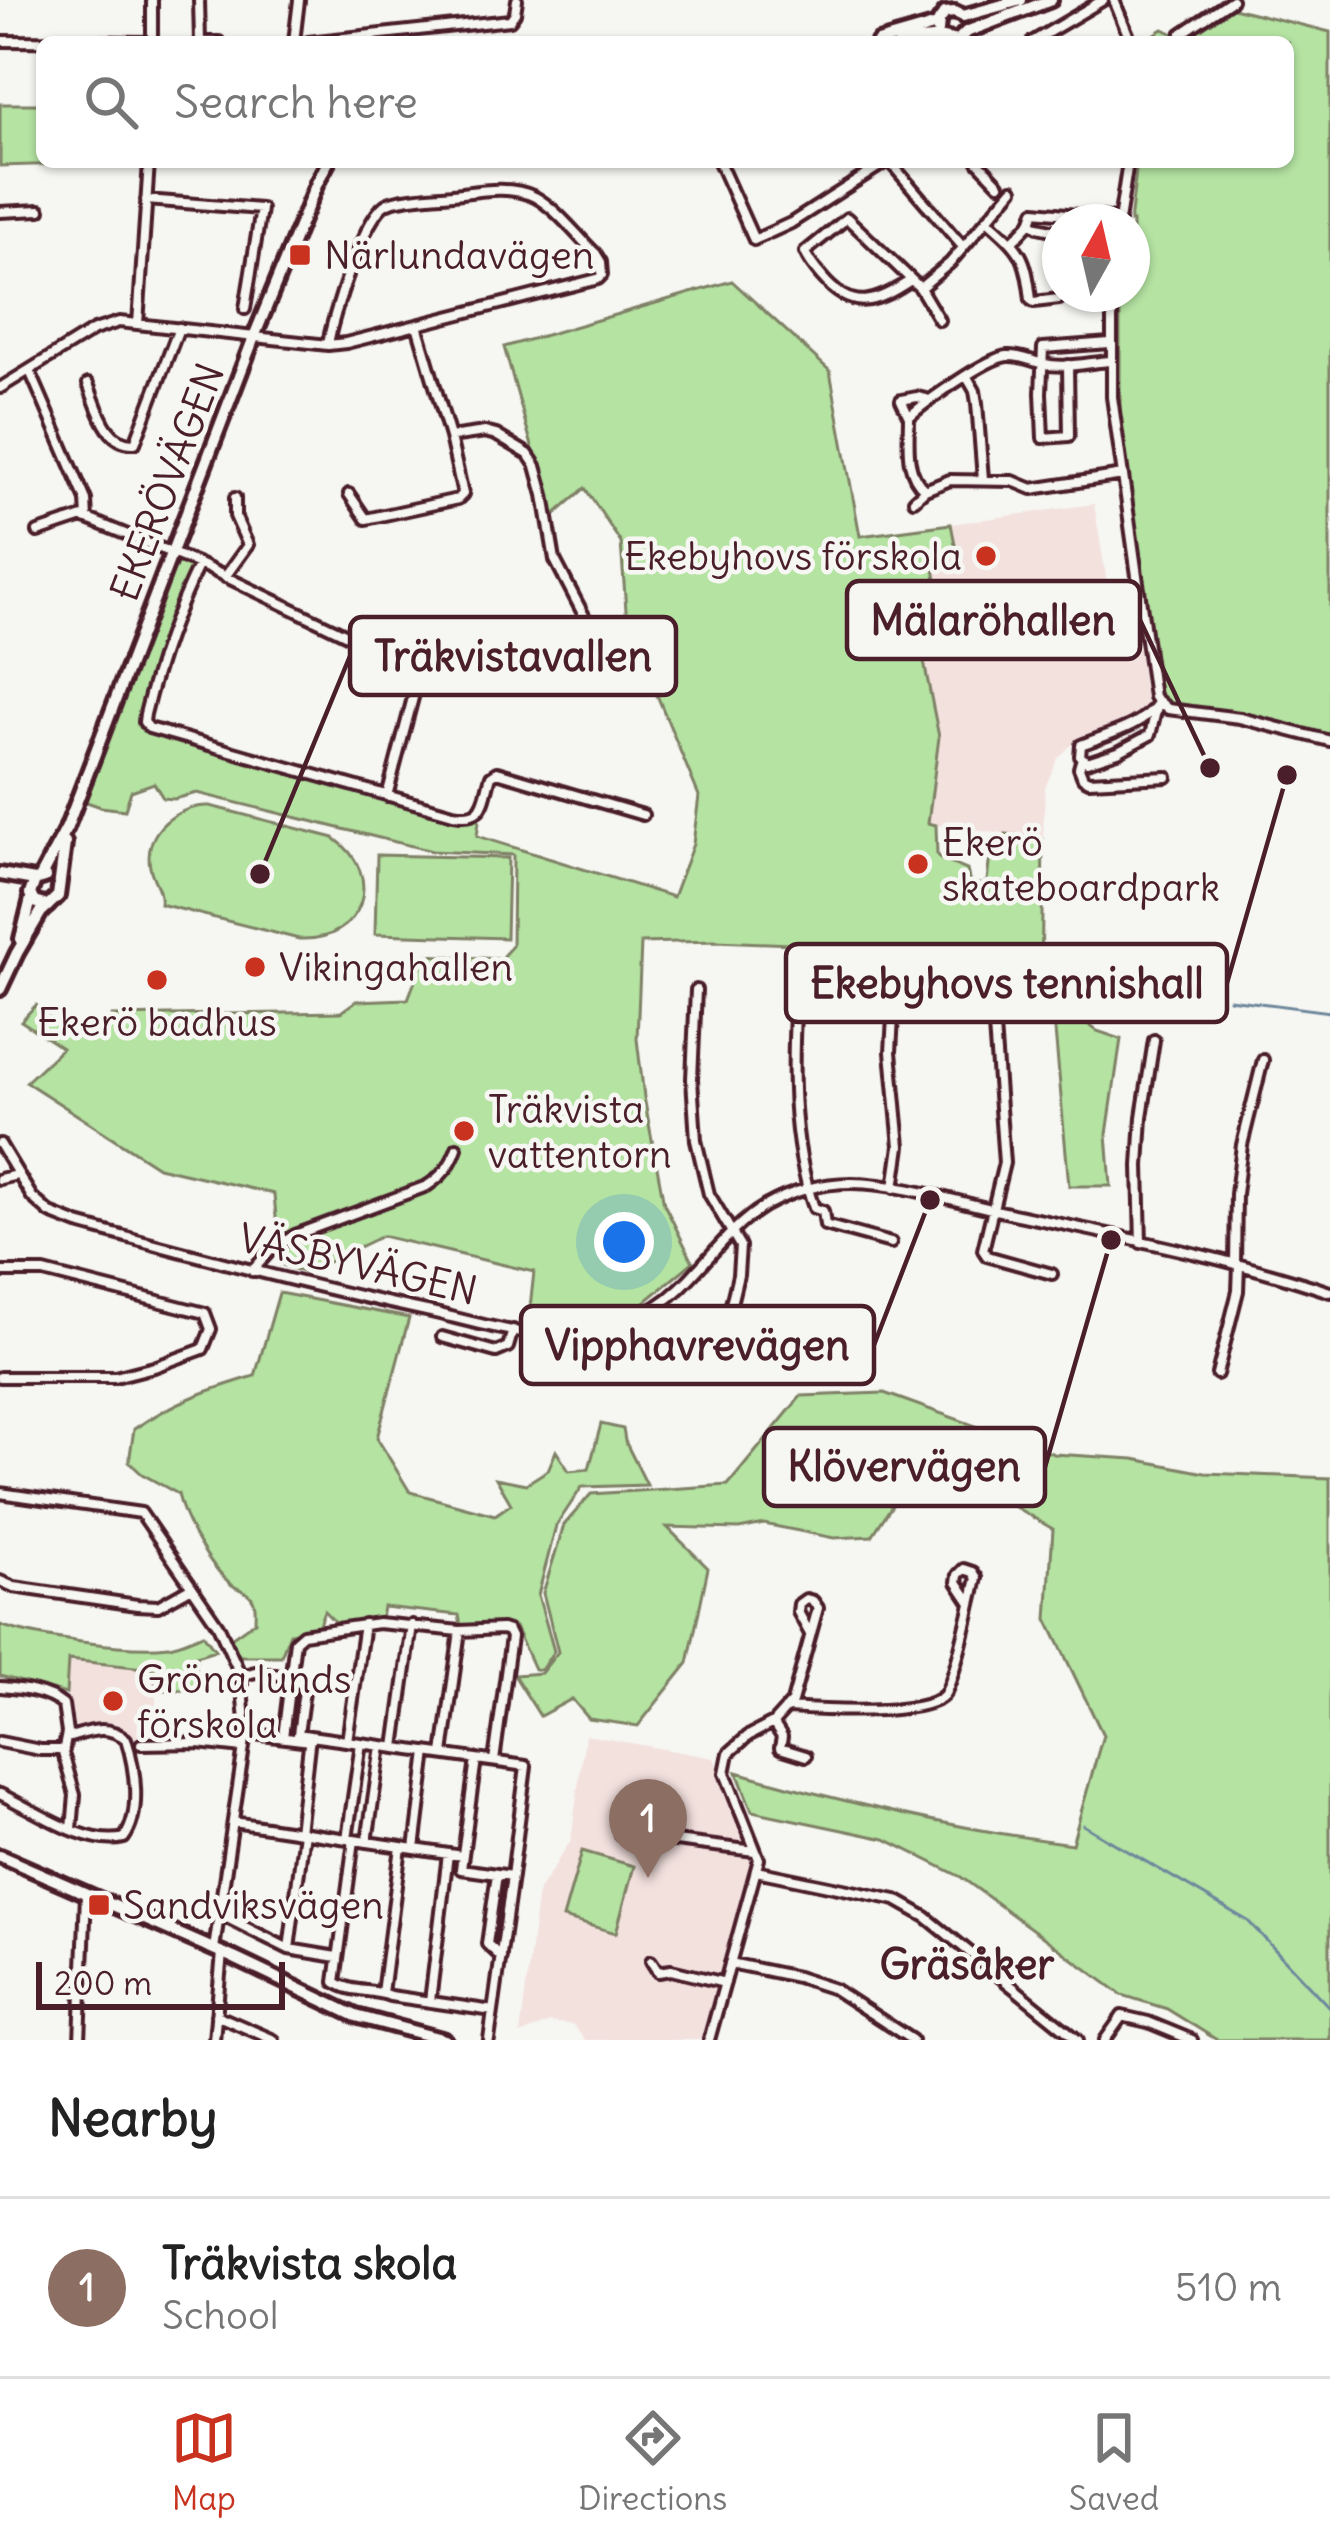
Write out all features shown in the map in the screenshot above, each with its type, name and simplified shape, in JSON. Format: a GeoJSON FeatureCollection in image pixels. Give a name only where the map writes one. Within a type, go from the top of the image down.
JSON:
{"type":"FeatureCollection","features":[{"type":"Feature","properties":{"kind":"main road"},"geometry":{"type":"LineString","coordinates":[[890,36],[940,12],[959,14],[1021,0]]}},
{"type":"Feature","properties":{"kind":"main road"},"geometry":{"type":"LineString","coordinates":[[968,36],[1051,0]]}},
{"type":"Feature","properties":{"kind":"main road"},"geometry":{"type":"LineString","coordinates":[[959,14],[967,24],[964,36]]}},
{"type":"Feature","properties":{"kind":"main road","name":"EKERÖVÄGEN"},"geometry":{"type":"LineString","coordinates":[[38,879],[68,827],[254,337],[325,168]]}},
{"type":"Feature","properties":{"kind":"main road","name":"EKERÖVÄGEN"},"geometry":{"type":"LineString","coordinates":[[58,888],[68,827]]}},
{"type":"Feature","properties":{"kind":"main road"},"geometry":{"type":"LineString","coordinates":[[0,875],[50,878],[58,888],[56,900],[16,953]]}},
{"type":"Feature","properties":{"kind":"main road"},"geometry":{"type":"LineString","coordinates":[[0,875],[39,905],[48,905]]}},
{"type":"Feature","properties":{"kind":"main road"},"geometry":{"type":"LineString","coordinates":[[0,989],[38,879]]}},
{"type":"Feature","properties":{"kind":"main road"},"geometry":{"type":"LineString","coordinates":[[0,1856],[356,2016],[445,2040]]}},
{"type":"Feature","properties":{"kind":"street"},"geometry":{"type":"LineString","coordinates":[[152,0],[152,36]]}},
{"type":"Feature","properties":{"kind":"street"},"geometry":{"type":"LineString","coordinates":[[199,0],[200,36]]}},
{"type":"Feature","properties":{"kind":"street"},"geometry":{"type":"LineString","coordinates":[[295,36],[299,0]]}},
{"type":"Feature","properties":{"kind":"street"},"geometry":{"type":"LineString","coordinates":[[363,36],[510,20],[517,0]]}},
{"type":"Feature","properties":{"kind":"street"},"geometry":{"type":"LineString","coordinates":[[1042,36],[1103,0]]}},
{"type":"Feature","properties":{"kind":"street"},"geometry":{"type":"LineString","coordinates":[[1114,0],[1129,36]]}},
{"type":"Feature","properties":{"kind":"street"},"geometry":{"type":"LineString","coordinates":[[1181,34],[1232,0]]}},
{"type":"Feature","properties":{"kind":"street"},"geometry":{"type":"LineString","coordinates":[[0,41],[36,41]]}},
{"type":"Feature","properties":{"kind":"street"},"geometry":{"type":"LineString","coordinates":[[137,323],[148,168]]}},
{"type":"Feature","properties":{"kind":"street"},"geometry":{"type":"LineString","coordinates":[[722,168],[754,240],[791,223],[878,168]]}},
{"type":"Feature","properties":{"kind":"street"},"geometry":{"type":"LineString","coordinates":[[893,168],[963,247]]}},
{"type":"Feature","properties":{"kind":"street"},"geometry":{"type":"LineString","coordinates":[[984,168],[999,184]]}},
{"type":"Feature","properties":{"kind":"street"},"geometry":{"type":"LineString","coordinates":[[1121,204],[1127,168]]}},
{"type":"Feature","properties":{"kind":"street"},"geometry":{"type":"LineString","coordinates":[[920,288],[950,262],[1013,189]]}},
{"type":"Feature","properties":{"kind":"street"},"geometry":{"type":"LineString","coordinates":[[0,388],[94,329],[119,322],[328,345],[346,344],[598,279],[601,262],[541,200],[528,194],[481,191],[390,202],[372,219],[334,313],[328,345]]}},
{"type":"Feature","properties":{"kind":"street"},"geometry":{"type":"LineString","coordinates":[[146,200],[261,209],[245,308]]}},
{"type":"Feature","properties":{"kind":"street"},"geometry":{"type":"LineString","coordinates":[[0,212],[40,210]]}},
{"type":"Feature","properties":{"kind":"street"},"geometry":{"type":"LineString","coordinates":[[1012,242],[1035,211],[1042,210]]}},
{"type":"Feature","properties":{"kind":"street"},"geometry":{"type":"LineString","coordinates":[[911,280],[876,298],[853,301],[837,294],[805,252],[847,218],[920,288],[938,320]]}},
{"type":"Feature","properties":{"kind":"street"},"geometry":{"type":"LineString","coordinates":[[987,220],[1026,262],[1031,300],[1042,301]]}},
{"type":"Feature","properties":{"kind":"street"},"geometry":{"type":"LineString","coordinates":[[1031,222],[1042,228]]}},
{"type":"Feature","properties":{"kind":"street"},"geometry":{"type":"LineString","coordinates":[[1111,312],[1112,398],[1158,703],[1150,735],[1087,762],[1080,756],[1081,745],[1137,722],[1158,703]]}},
{"type":"Feature","properties":{"kind":"street"},"geometry":{"type":"LineString","coordinates":[[349,494],[366,519],[463,494],[416,325]]}},
{"type":"Feature","properties":{"kind":"street"},"geometry":{"type":"LineString","coordinates":[[88,384],[111,436],[134,443],[179,328]]}},
{"type":"Feature","properties":{"kind":"street"},"geometry":{"type":"LineString","coordinates":[[1068,365],[1069,441],[1043,439],[1043,348],[1110,343]]}},
{"type":"Feature","properties":{"kind":"street"},"geometry":{"type":"LineString","coordinates":[[909,418],[928,399],[1002,357],[1031,358],[1043,364],[1112,362]]}},
{"type":"Feature","properties":{"kind":"street"},"geometry":{"type":"LineString","coordinates":[[29,370],[86,500],[87,519]]}},
{"type":"Feature","properties":{"kind":"street"},"geometry":{"type":"LineString","coordinates":[[967,377],[977,403],[983,479]]}},
{"type":"Feature","properties":{"kind":"street"},"geometry":{"type":"LineString","coordinates":[[925,490],[909,462],[909,418],[901,400],[928,399]]}},
{"type":"Feature","properties":{"kind":"street"},"geometry":{"type":"LineString","coordinates":[[450,437],[496,434],[528,454],[544,495],[555,560],[592,631],[612,654]]}},
{"type":"Feature","properties":{"kind":"street"},"geometry":{"type":"LineString","coordinates":[[914,500],[950,480],[1013,481],[1032,489],[1123,475]]}},
{"type":"Feature","properties":{"kind":"street"},"geometry":{"type":"LineString","coordinates":[[225,577],[248,545],[236,516],[236,498]]}},
{"type":"Feature","properties":{"kind":"street"},"geometry":{"type":"LineString","coordinates":[[38,532],[87,519],[199,564],[378,650],[432,686],[482,656]]}},
{"type":"Feature","properties":{"kind":"street"},"geometry":{"type":"LineString","coordinates":[[199,564],[165,640],[144,722],[149,728],[467,817],[483,806],[491,776],[497,772],[643,815]]}},
{"type":"Feature","properties":{"kind":"street"},"geometry":{"type":"LineString","coordinates":[[418,679],[430,629]]}},
{"type":"Feature","properties":{"kind":"street"},"geometry":{"type":"LineString","coordinates":[[387,796],[415,690]]}},
{"type":"Feature","properties":{"kind":"street"},"geometry":{"type":"LineString","coordinates":[[1158,703],[1168,709],[1240,718],[1330,741]]}},
{"type":"Feature","properties":{"kind":"street"},"geometry":{"type":"LineString","coordinates":[[1082,758],[1079,768],[1089,781],[1167,778]]}},
{"type":"Feature","properties":{"kind":"street"},"geometry":{"type":"LineString","coordinates":[[678,1317],[724,1329],[740,1246],[709,1194],[697,1140],[692,1078],[696,991]]}},
{"type":"Feature","properties":{"kind":"street"},"geometry":{"type":"LineString","coordinates":[[796,992],[795,1118],[814,1208],[824,1211],[825,1225],[891,1244]]}},
{"type":"Feature","properties":{"kind":"street"},"geometry":{"type":"LineString","coordinates":[[893,998],[891,1052],[900,1146],[894,1188]]}},
{"type":"Feature","properties":{"kind":"street"},"geometry":{"type":"LineString","coordinates":[[993,1013],[1004,1162],[983,1250],[987,1256],[1052,1274]]}},
{"type":"Feature","properties":{"kind":"street"},"geometry":{"type":"LineString","coordinates":[[1141,1243],[1142,1117],[1154,1040]]}},
{"type":"Feature","properties":{"kind":"street"},"geometry":{"type":"LineString","coordinates":[[1216,1374],[1238,1291],[1236,1194],[1242,1144],[1263,1060]]}},
{"type":"Feature","properties":{"kind":"street","name":"VÄSBYVÄGEN"},"geometry":{"type":"LineString","coordinates":[[0,1144],[32,1197],[50,1213],[78,1224],[252,1271],[513,1330],[563,1335],[615,1327],[648,1312],[678,1290],[731,1231],[766,1206],[807,1187],[851,1183],[894,1188],[1237,1264],[1330,1292]]}},
{"type":"Feature","properties":{"kind":"street"},"geometry":{"type":"LineString","coordinates":[[252,1271],[295,1234],[427,1186],[442,1176],[457,1148]]}},
{"type":"Feature","properties":{"kind":"street"},"geometry":{"type":"LineString","coordinates":[[0,1179],[17,1175]]}},
{"type":"Feature","properties":{"kind":"street"},"geometry":{"type":"LineString","coordinates":[[0,1272],[44,1272],[205,1313],[211,1329],[203,1349],[115,1377],[0,1377]]}},
{"type":"Feature","properties":{"kind":"street"},"geometry":{"type":"LineString","coordinates":[[442,1337],[496,1352],[508,1347],[513,1330]]}},
{"type":"Feature","properties":{"kind":"street"},"geometry":{"type":"LineString","coordinates":[[0,1493],[140,1513],[218,1625],[241,1676],[246,1732],[219,1914],[214,2040]]}},
{"type":"Feature","properties":{"kind":"street"},"geometry":{"type":"LineString","coordinates":[[0,1581],[137,1606],[158,1606],[192,1587]]}},
{"type":"Feature","properties":{"kind":"street"},"geometry":{"type":"LineString","coordinates":[[786,1708],[859,1712],[935,1703],[948,1691],[971,1604]]}},
{"type":"Feature","properties":{"kind":"street"},"geometry":{"type":"LineString","coordinates":[[347,1741],[364,1624]]}},
{"type":"Feature","properties":{"kind":"street"},"geometry":{"type":"LineString","coordinates":[[284,1737],[297,1636],[364,1624],[508,1631],[511,1637],[494,1761]]}},
{"type":"Feature","properties":{"kind":"street"},"geometry":{"type":"LineString","coordinates":[[395,1748],[412,1625]]}},
{"type":"Feature","properties":{"kind":"street"},"geometry":{"type":"LineString","coordinates":[[443,1754],[460,1630]]}},
{"type":"Feature","properties":{"kind":"street"},"geometry":{"type":"LineString","coordinates":[[709,2040],[759,1859],[724,1773],[729,1753],[773,1723],[791,1702],[810,1634]]}},
{"type":"Feature","properties":{"kind":"street"},"geometry":{"type":"LineString","coordinates":[[241,1676],[255,1672],[304,1684],[298,1734],[310,1738]]}},
{"type":"Feature","properties":{"kind":"street"},"geometry":{"type":"LineString","coordinates":[[0,1687],[59,1701],[66,1716],[64,1750],[75,1795],[72,1829]]}},
{"type":"Feature","properties":{"kind":"street"},"geometry":{"type":"LineString","coordinates":[[773,1723],[782,1737],[780,1748],[806,1756]]}},
{"type":"Feature","properties":{"kind":"street"},"geometry":{"type":"LineString","coordinates":[[0,1794],[72,1829],[112,1841],[124,1838],[131,1828],[134,1794],[129,1748],[123,1736],[104,1730],[67,1738]]}},
{"type":"Feature","properties":{"kind":"street"},"geometry":{"type":"LineString","coordinates":[[246,1732],[526,1766],[489,2040]]}},
{"type":"Feature","properties":{"kind":"street"},"geometry":{"type":"LineString","coordinates":[[289,1948],[310,1738]]}},
{"type":"Feature","properties":{"kind":"street"},"geometry":{"type":"LineString","coordinates":[[0,1742],[64,1750]]}},
{"type":"Feature","properties":{"kind":"street"},"geometry":{"type":"LineString","coordinates":[[361,1743],[334,1976],[340,1986],[493,2011]]}},
{"type":"Feature","properties":{"kind":"street"},"geometry":{"type":"LineString","coordinates":[[141,1744],[243,1748]]}},
{"type":"Feature","properties":{"kind":"street"},"geometry":{"type":"LineString","coordinates":[[367,1842],[381,1745]]}},
{"type":"Feature","properties":{"kind":"street"},"geometry":{"type":"LineString","coordinates":[[415,1849],[428,1752]]}},
{"type":"Feature","properties":{"kind":"street"},"geometry":{"type":"LineString","coordinates":[[476,1759],[460,1868],[512,1876]]}},
{"type":"Feature","properties":{"kind":"street"},"geometry":{"type":"LineString","coordinates":[[233,1822],[462,1856]]}},
{"type":"Feature","properties":{"kind":"street"},"geometry":{"type":"LineString","coordinates":[[620,1834],[756,1851]]}},
{"type":"Feature","properties":{"kind":"street"},"geometry":{"type":"LineString","coordinates":[[386,1995],[401,1847]]}},
{"type":"Feature","properties":{"kind":"street"},"geometry":{"type":"LineString","coordinates":[[430,2002],[448,1854]]}},
{"type":"Feature","properties":{"kind":"street"},"geometry":{"type":"LineString","coordinates":[[756,1870],[896,1900],[926,1917],[1078,2040]]}},
{"type":"Feature","properties":{"kind":"street"},"geometry":{"type":"LineString","coordinates":[[497,1874],[488,1944],[501,1958]]}},
{"type":"Feature","properties":{"kind":"street"},"geometry":{"type":"LineString","coordinates":[[80,2040],[86,1895]]}},
{"type":"Feature","properties":{"kind":"street"},"geometry":{"type":"LineString","coordinates":[[219,1914],[289,1948],[337,1958]]}},
{"type":"Feature","properties":{"kind":"street"},"geometry":{"type":"LineString","coordinates":[[651,1960],[658,1972],[671,1970],[725,1983]]}},
{"type":"Feature","properties":{"kind":"street"},"geometry":{"type":"LineString","coordinates":[[730,1963],[834,1989],[912,2040]]}},
{"type":"Feature","properties":{"kind":"street"},"geometry":{"type":"LineString","coordinates":[[216,2015],[274,2040]]}},
{"type":"Feature","properties":{"kind":"street"},"geometry":{"type":"LineString","coordinates":[[1106,2040],[1122,2016],[1192,2040]]}},
{"type":"Feature","properties":{"kind":"shaded area"},"geometry":{"type":"Polygon","coordinates":[[[1094,504],[1107,583],[1129,580],[1147,709],[1070,746],[1058,758],[1045,787],[1043,839],[928,824],[939,737],[915,616],[961,608],[939,601],[932,553],[956,549],[951,524],[1094,504]]]}},
{"type":"Feature","properties":{"kind":"shaded area","name":"Gröna lunds förskola"},"geometry":{"type":"Polygon","coordinates":[[[67,1660],[155,1669],[157,1722],[140,1722],[140,1738],[101,1722],[79,1731],[72,1728],[67,1660]]]}},
{"type":"Feature","properties":{"kind":"shaded area"},"geometry":{"type":"Polygon","coordinates":[[[585,1735],[714,1758],[752,1864],[705,2040],[585,2040],[573,2025],[550,2022],[520,2035],[538,1892],[571,1840],[585,1735]]]}},
{"type":"Feature","properties":{"kind":"green space"},"geometry":{"type":"Polygon","coordinates":[[[1233,8],[1330,32],[1330,738],[1233,712],[1172,707],[1162,700],[1156,688],[1120,431],[1120,312],[1150,312],[1150,204],[1132,204],[1136,168],[1294,168],[1294,36],[1190,36],[1233,8]]]}},
{"type":"Feature","properties":{"kind":"green space"},"geometry":{"type":"Polygon","coordinates":[[[1163,29],[1178,36],[1152,36],[1163,29]]]}},
{"type":"Feature","properties":{"kind":"green space"},"geometry":{"type":"Polygon","coordinates":[[[0,104],[36,104],[36,165],[0,166],[0,104]]]}},
{"type":"Feature","properties":{"kind":"green space"},"geometry":{"type":"Polygon","coordinates":[[[732,281],[830,371],[860,536],[951,524],[956,549],[932,554],[939,601],[960,598],[962,609],[915,617],[939,737],[928,823],[936,825],[937,855],[967,870],[970,883],[987,881],[990,855],[1004,853],[1006,834],[1043,839],[1041,986],[894,948],[641,943],[637,1039],[644,1097],[664,1204],[693,1262],[639,1307],[589,1326],[528,1326],[534,1272],[382,1236],[305,1273],[280,1264],[274,1194],[158,1167],[26,1082],[62,1048],[21,1021],[36,1005],[57,1024],[104,1041],[112,1016],[341,1012],[356,1001],[408,999],[425,955],[500,959],[512,946],[513,855],[432,851],[197,793],[163,798],[154,783],[131,791],[125,810],[78,799],[172,553],[199,564],[172,621],[145,714],[149,728],[479,821],[477,836],[673,897],[693,844],[699,796],[654,688],[620,643],[627,624],[621,543],[585,488],[552,517],[504,347],[732,281]]]}},
{"type":"Feature","properties":{"kind":"green space"},"geometry":{"type":"Polygon","coordinates":[[[210,806],[334,838],[360,870],[363,887],[352,918],[339,930],[299,939],[160,904],[149,854],[157,832],[175,815],[210,806]]]}},
{"type":"Feature","properties":{"kind":"green space"},"geometry":{"type":"Polygon","coordinates":[[[377,855],[508,858],[506,938],[375,934],[377,855]]]}},
{"type":"Feature","properties":{"kind":"green space"},"geometry":{"type":"Polygon","coordinates":[[[1052,997],[1097,1031],[1121,1039],[1107,1134],[1111,1186],[1069,1186],[1052,997]]]}},
{"type":"Feature","properties":{"kind":"green space"},"geometry":{"type":"Polygon","coordinates":[[[279,1293],[409,1318],[377,1438],[410,1492],[495,1515],[511,1504],[496,1478],[526,1484],[548,1470],[556,1451],[569,1471],[589,1469],[601,1424],[623,1429],[647,1485],[582,1487],[556,1526],[538,1595],[554,1651],[541,1670],[534,1669],[515,1627],[461,1626],[459,1615],[383,1607],[381,1618],[336,1623],[324,1611],[318,1627],[290,1633],[281,1656],[234,1656],[228,1640],[255,1621],[252,1598],[223,1577],[206,1555],[178,1494],[129,1462],[134,1429],[192,1397],[255,1376],[279,1293]]]}},
{"type":"Feature","properties":{"kind":"green space"},"geometry":{"type":"Polygon","coordinates":[[[884,1393],[1054,1454],[1134,1459],[1205,1473],[1330,1478],[1330,2040],[1217,2040],[1167,2009],[1122,1995],[961,1877],[885,1839],[752,1811],[737,1772],[903,1814],[1072,1844],[1103,1735],[1047,1619],[1053,1529],[996,1496],[908,1481],[872,1536],[834,1538],[764,1524],[739,1529],[667,1527],[708,1568],[688,1663],[638,1726],[589,1719],[572,1699],[540,1716],[514,1675],[541,1673],[558,1652],[543,1593],[564,1525],[591,1494],[728,1485],[801,1396],[884,1393]]]}},
{"type":"Feature","properties":{"kind":"green space"},"geometry":{"type":"Polygon","coordinates":[[[0,1625],[59,1639],[130,1647],[172,1645],[203,1634],[215,1650],[196,1656],[196,1690],[156,1690],[154,1669],[68,1660],[66,1694],[0,1676],[0,1625]]]}},
{"type":"Feature","properties":{"kind":"green space"},"geometry":{"type":"Polygon","coordinates":[[[582,1851],[634,1866],[616,1933],[563,1918],[582,1851]]]}},
{"type":"Feature","properties":{"kind":"waterway"},"geometry":{"type":"LineString","coordinates":[[1229,999],[1330,1012]]}},
{"type":"Feature","properties":{"kind":"waterway"},"geometry":{"type":"LineString","coordinates":[[1083,1825],[1248,1921],[1330,2008]]}},
{"type":"Feature","properties":{"kind":"place","name":"Närlundavägen"},"geometry":{"type":"Point","coordinates":[300,255]}},
{"type":"Feature","properties":{"kind":"place","name":"Ekebyhovs förskola"},"geometry":{"type":"Point","coordinates":[986,556]}},
{"type":"Feature","properties":{"kind":"place","name":"Mälaröhallen"},"geometry":{"type":"Point","coordinates":[1210,768]}},
{"type":"Feature","properties":{"kind":"place","name":"Ekebyhovs tennishall"},"geometry":{"type":"Point","coordinates":[1287,775]}},
{"type":"Feature","properties":{"kind":"place","name":"Ekerö skateboardpark"},"geometry":{"type":"Point","coordinates":[918,864]}},
{"type":"Feature","properties":{"kind":"place","name":"Träkvistavallen"},"geometry":{"type":"Point","coordinates":[260,874]}},
{"type":"Feature","properties":{"kind":"place","name":"Vikingahallen"},"geometry":{"type":"Point","coordinates":[255,967]}},
{"type":"Feature","properties":{"kind":"place","name":"Ekerö badhus"},"geometry":{"type":"Point","coordinates":[157,980]}},
{"type":"Feature","properties":{"kind":"place","name":"Träkvista vattentorn"},"geometry":{"type":"Point","coordinates":[464,1131]}},
{"type":"Feature","properties":{"kind":"place","name":"Vipphavrevägen"},"geometry":{"type":"Point","coordinates":[930,1200]}},
{"type":"Feature","properties":{"kind":"place","name":"Klövervägen"},"geometry":{"type":"Point","coordinates":[1111,1240]}},
{"type":"Feature","properties":{"kind":"place","name":"Gröna lunds förskola"},"geometry":{"type":"Point","coordinates":[113,1701]}},
{"type":"Feature","properties":{"kind":"place","name":"Träkvista skola"},"geometry":{"type":"Point","coordinates":[648,1878]}},
{"type":"Feature","properties":{"kind":"place","name":"Sandviksvägen"},"geometry":{"type":"Point","coordinates":[99,1905]}},
{"type":"Feature","properties":{"kind":"district","name":"Gräsåker"},"geometry":{"type":"Point","coordinates":[967,1964]}}]}
